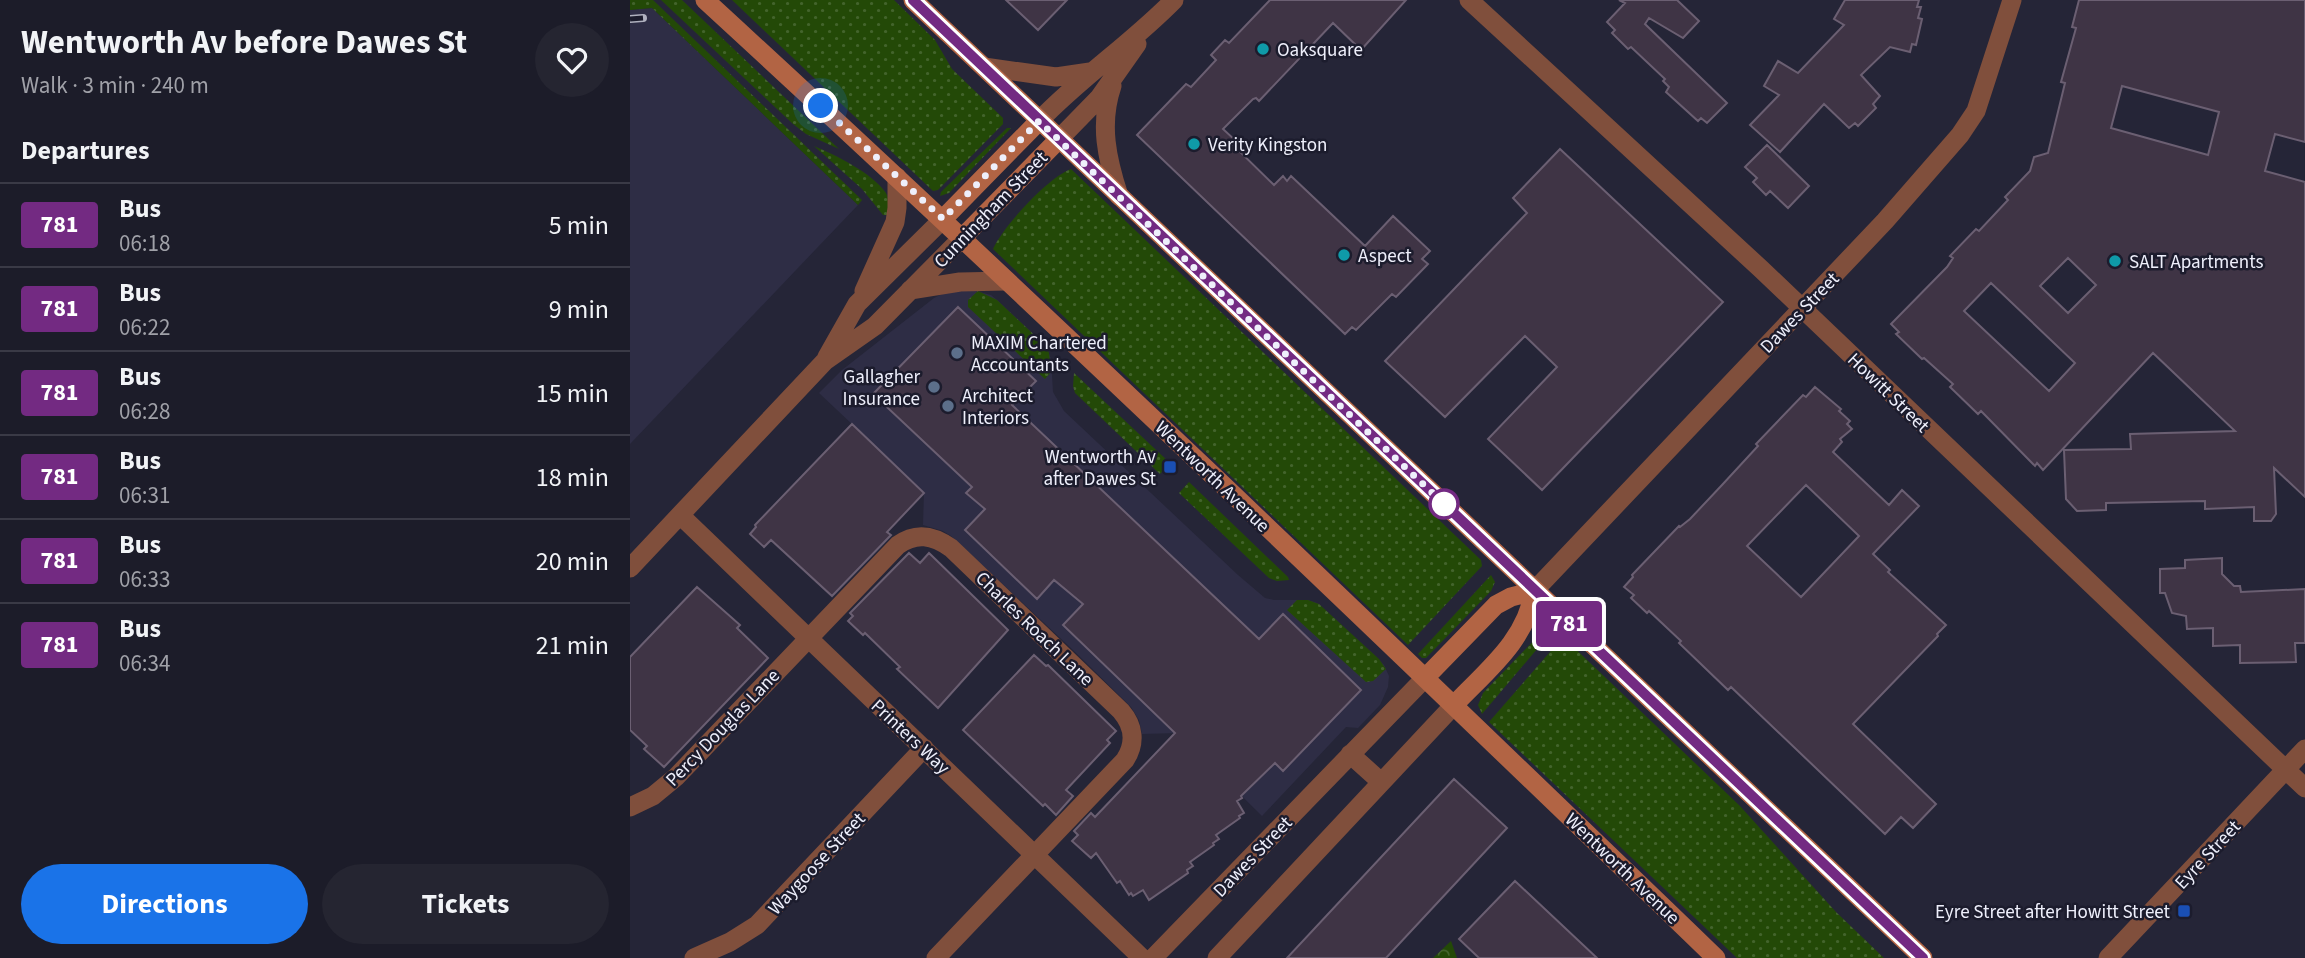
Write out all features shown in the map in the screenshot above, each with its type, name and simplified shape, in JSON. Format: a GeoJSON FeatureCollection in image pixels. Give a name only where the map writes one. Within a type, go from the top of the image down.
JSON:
{"type":"FeatureCollection","features":[{"type":"Feature","properties":{"kind":"main road","name":"Wentworth Avenue"},"geometry":{"type":"LineString","coordinates":[[705,0],[943,219],[1716,958]]}},
{"type":"Feature","properties":{"kind":"main road"},"geometry":{"type":"LineString","coordinates":[[913,0],[1923,958]]}},
{"type":"Feature","properties":{"kind":"main road","name":"Cunningham Street"},"geometry":{"type":"LineString","coordinates":[[943,219],[1039,121]]}},
{"type":"Feature","properties":{"kind":"main road","name":"Cunningham Street"},"geometry":{"type":"LineString","coordinates":[[961,239],[1059,139]]}},
{"type":"Feature","properties":{"kind":"main road"},"geometry":{"type":"LineString","coordinates":[[1424,678],[1496,605],[1511,597],[1534,591]]}},
{"type":"Feature","properties":{"kind":"main road"},"geometry":{"type":"LineString","coordinates":[[1454,705],[1520,633],[1531,608],[1534,591]]}},
{"type":"Feature","properties":{"kind":"main road"},"geometry":{"type":"LineString","coordinates":[[1902,936],[1914,958]]}},
{"type":"Feature","properties":{"kind":"street","name":"Cunningham Street"},"geometry":{"type":"LineString","coordinates":[[1039,121],[1072,88],[1152,23],[1174,0]]}},
{"type":"Feature","properties":{"kind":"street","name":"Howitt Street"},"geometry":{"type":"LineString","coordinates":[[1469,0],[1802,309],[2305,788]]}},
{"type":"Feature","properties":{"kind":"street","name":"Dawes Street"},"geometry":{"type":"LineString","coordinates":[[1534,591],[1885,221],[1960,135],[1976,111],[2012,0]]}},
{"type":"Feature","properties":{"kind":"street","name":"Cunningham Street"},"geometry":{"type":"LineString","coordinates":[[1059,139],[1099,98],[1152,23]]}},
{"type":"Feature","properties":{"kind":"street","name":"Cunningham Street"},"geometry":{"type":"LineString","coordinates":[[1119,196],[1109,162],[1105,135],[1108,100],[1123,63]]}},
{"type":"Feature","properties":{"kind":"street","name":"Cunningham Street"},"geometry":{"type":"LineString","coordinates":[[984,67],[1056,77],[1093,71]]}},
{"type":"Feature","properties":{"kind":"street","name":"Cunningham Street"},"geometry":{"type":"LineString","coordinates":[[825,361],[857,304],[895,222],[897,177]]}},
{"type":"Feature","properties":{"kind":"street","name":"Cunningham Street"},"geometry":{"type":"LineString","coordinates":[[857,304],[943,219]]}},
{"type":"Feature","properties":{"kind":"street","name":"Cunningham Street"},"geometry":{"type":"LineString","coordinates":[[630,568],[825,361],[874,326],[961,239]]}},
{"type":"Feature","properties":{"kind":"street","name":"Cunningham Street"},"geometry":{"type":"LineString","coordinates":[[910,290],[960,282],[1006,281]]}},
{"type":"Feature","properties":{"kind":"street","name":"Printers Way"},"geometry":{"type":"LineString","coordinates":[[681,515],[807,639],[1142,958]]}},
{"type":"Feature","properties":{"kind":"street","name":"Charles Roach Lane"},"geometry":{"type":"LineString","coordinates":[[807,639],[905,541],[926,536],[939,539],[951,548],[1121,711],[1131,728],[1132,744],[1125,760],[1034,855]]}},
{"type":"Feature","properties":{"kind":"street","name":"Percy Douglas Lane"},"geometry":{"type":"LineString","coordinates":[[630,807],[653,796],[676,777],[807,639]]}},
{"type":"Feature","properties":{"kind":"street","name":"Dawes Street"},"geometry":{"type":"LineString","coordinates":[[1153,958],[1424,678]]}},
{"type":"Feature","properties":{"kind":"street"},"geometry":{"type":"LineString","coordinates":[[1217,958],[1454,705]]}},
{"type":"Feature","properties":{"kind":"street","name":"Waygoose Street"},"geometry":{"type":"LineString","coordinates":[[694,958],[730,942],[757,925],[924,748]]}},
{"type":"Feature","properties":{"kind":"street","name":"Eyre Street"},"geometry":{"type":"LineString","coordinates":[[2108,958],[2305,749]]}},
{"type":"Feature","properties":{"kind":"street"},"geometry":{"type":"LineString","coordinates":[[1350,754],[1381,782]]}},
{"type":"Feature","properties":{"kind":"street"},"geometry":{"type":"LineString","coordinates":[[936,958],[1034,855]]}},
{"type":"Feature","properties":{"kind":"shaded area"},"geometry":{"type":"Polygon","coordinates":[[[652,8],[858,205],[630,444],[630,10],[652,8]]]}},
{"type":"Feature","properties":{"kind":"shaded area"},"geometry":{"type":"Polygon","coordinates":[[[972,290],[991,295],[1046,346],[1051,359],[1053,392],[1064,411],[1238,575],[1265,598],[1308,600],[1317,603],[1384,665],[1389,676],[1388,687],[1380,705],[1358,728],[1346,727],[1262,816],[1178,733],[1142,734],[1139,720],[1131,707],[1073,650],[951,536],[923,525],[924,492],[819,393],[842,370],[934,298],[944,293],[972,290]]]}},
{"type":"Feature","properties":{"kind":"green space"},"geometry":{"type":"Polygon","coordinates":[[[630,0],[653,0],[862,200],[858,205],[652,8],[630,10],[630,0]]]}},
{"type":"Feature","properties":{"kind":"green space"},"geometry":{"type":"Polygon","coordinates":[[[661,0],[682,0],[839,149],[806,134],[793,124],[661,0]]]}},
{"type":"Feature","properties":{"kind":"green space"},"geometry":{"type":"Polygon","coordinates":[[[732,0],[894,0],[935,40],[952,69],[1003,118],[1003,124],[938,190],[933,191],[732,0]]]}},
{"type":"Feature","properties":{"kind":"green space"},"geometry":{"type":"Polygon","coordinates":[[[1007,128],[1011,128],[949,193],[940,196],[941,192],[1007,128]]]}},
{"type":"Feature","properties":{"kind":"green space"},"geometry":{"type":"Polygon","coordinates":[[[814,146],[853,165],[880,185],[888,198],[887,215],[883,215],[862,189],[814,146]]]}},
{"type":"Feature","properties":{"kind":"green space"},"geometry":{"type":"Polygon","coordinates":[[[1071,169],[1481,560],[1482,566],[1408,645],[993,249],[1006,228],[1027,204],[1050,182],[1071,169]]]}},
{"type":"Feature","properties":{"kind":"green space"},"geometry":{"type":"Polygon","coordinates":[[[978,291],[997,300],[1046,346],[1051,372],[1045,379],[968,307],[968,300],[978,291]]]}},
{"type":"Feature","properties":{"kind":"green space"},"geometry":{"type":"Polygon","coordinates":[[[1074,373],[1170,463],[1160,474],[1075,393],[1074,373]]]}},
{"type":"Feature","properties":{"kind":"green space"},"geometry":{"type":"Polygon","coordinates":[[[1189,482],[1289,580],[1277,581],[1269,578],[1179,493],[1189,482]]]}},
{"type":"Feature","properties":{"kind":"green space"},"geometry":{"type":"Polygon","coordinates":[[[1491,575],[1495,582],[1491,591],[1426,658],[1422,658],[1418,654],[1491,575]]]}},
{"type":"Feature","properties":{"kind":"green space"},"geometry":{"type":"Polygon","coordinates":[[[1297,600],[1319,604],[1379,659],[1386,669],[1373,681],[1366,682],[1287,610],[1297,600]]]}},
{"type":"Feature","properties":{"kind":"green space"},"geometry":{"type":"Polygon","coordinates":[[[1550,627],[1554,629],[1482,714],[1478,705],[1483,693],[1550,627]]]}},
{"type":"Feature","properties":{"kind":"green space"},"geometry":{"type":"Polygon","coordinates":[[[1563,637],[1740,806],[1836,912],[1884,958],[1737,958],[1489,722],[1563,637]]]}},
{"type":"Feature","properties":{"kind":"green space"},"geometry":{"type":"Polygon","coordinates":[[[1451,941],[1457,958],[1433,958],[1451,941]]]}},
{"type":"Feature","properties":{"kind":"building"},"geometry":{"type":"Polygon","coordinates":[[[1006,0],[1067,0],[1038,30],[1006,0]]]}},
{"type":"Feature","properties":{"kind":"building"},"geometry":{"type":"Polygon","coordinates":[[[1270,0],[1406,0],[1361,50],[1333,23],[1259,101],[1253,99],[1223,129],[1236,141],[1233,145],[1274,185],[1283,176],[1287,181],[1291,176],[1365,246],[1393,216],[1430,251],[1422,259],[1428,264],[1396,297],[1392,294],[1356,330],[1352,327],[1345,334],[1137,135],[1186,84],[1191,87],[1216,60],[1211,55],[1225,40],[1229,43],[1270,0]]]}},
{"type":"Feature","properties":{"kind":"building"},"geometry":{"type":"Polygon","coordinates":[[[1619,0],[1677,0],[1699,21],[1683,38],[1649,18],[1645,24],[1727,103],[1707,123],[1701,118],[1698,121],[1666,92],[1669,87],[1663,81],[1665,79],[1612,33],[1615,30],[1607,22],[1625,3],[1619,0]]]}},
{"type":"Feature","properties":{"kind":"building"},"geometry":{"type":"Polygon","coordinates":[[[1845,0],[1919,0],[1917,7],[1921,7],[1918,18],[1922,19],[1916,45],[1912,44],[1910,52],[1890,47],[1861,75],[1880,96],[1873,104],[1876,108],[1858,126],[1855,123],[1849,128],[1824,104],[1780,152],[1750,125],[1779,95],[1764,86],[1778,61],[1798,73],[1844,25],[1834,19],[1845,0]]]}},
{"type":"Feature","properties":{"kind":"building"},"geometry":{"type":"Polygon","coordinates":[[[2079,0],[2305,0],[2305,142],[2275,134],[2265,171],[2305,182],[2305,497],[2274,468],[2276,514],[2271,521],[2254,521],[2254,507],[2205,509],[2205,501],[2106,503],[2106,510],[2077,511],[2066,499],[2064,450],[2131,449],[2130,434],[2235,431],[2153,353],[2043,470],[2037,463],[2035,466],[1981,411],[1978,414],[1950,387],[1953,384],[1896,334],[1899,332],[1891,324],[1947,267],[1953,258],[1950,256],[1976,229],[1979,231],[2008,200],[2005,197],[2030,171],[2034,157],[2048,153],[2065,83],[2061,82],[2076,28],[2072,27],[2079,0]],[[2122,86],[2111,128],[2208,155],[2219,112],[2122,86]],[[2068,258],[2040,286],[2068,313],[2096,285],[2068,258]],[[1991,283],[1964,311],[2049,391],[2075,363],[1991,283]]]}},
{"type":"Feature","properties":{"kind":"building"},"geometry":{"type":"Polygon","coordinates":[[[1767,145],[1809,186],[1788,208],[1770,191],[1766,195],[1753,182],[1757,178],[1745,167],[1767,145]]]}},
{"type":"Feature","properties":{"kind":"building"},"geometry":{"type":"Polygon","coordinates":[[[1560,149],[1723,302],[1542,490],[1488,439],[1557,367],[1525,336],[1445,417],[1385,361],[1527,213],[1513,198],[1560,149]]]}},
{"type":"Feature","properties":{"kind":"building"},"geometry":{"type":"Polygon","coordinates":[[[958,307],[1036,381],[1012,405],[1259,639],[1283,614],[1361,690],[1283,771],[1275,763],[1241,796],[1237,801],[1244,813],[1240,818],[1216,835],[1219,839],[1214,845],[1190,862],[1193,866],[1187,870],[1188,873],[1149,900],[1143,890],[1133,896],[1131,893],[1129,895],[1096,853],[1091,858],[1072,841],[1078,835],[1074,831],[1091,813],[1095,817],[1175,733],[1063,625],[1083,604],[1054,580],[1037,599],[965,530],[985,509],[966,493],[972,487],[873,394],[958,307]]]}},
{"type":"Feature","properties":{"kind":"building"},"geometry":{"type":"Polygon","coordinates":[[[1815,387],[1841,409],[1839,411],[1850,421],[1847,424],[1852,429],[1840,439],[1842,442],[1833,452],[1889,505],[1902,490],[1919,506],[1873,554],[1890,570],[1888,572],[1946,625],[1853,724],[1936,804],[1913,828],[1901,817],[1885,834],[1731,687],[1728,690],[1679,643],[1681,641],[1631,598],[1634,595],[1624,587],[1632,575],[1679,526],[1690,519],[1758,446],[1756,444],[1803,395],[1806,397],[1815,387]],[[1806,485],[1747,546],[1801,597],[1859,536],[1806,485]]]}},
{"type":"Feature","properties":{"kind":"building"},"geometry":{"type":"Polygon","coordinates":[[[852,424],[924,493],[887,532],[891,535],[832,596],[771,540],[764,547],[750,534],[755,525],[852,424]]]}},
{"type":"Feature","properties":{"kind":"building"},"geometry":{"type":"Polygon","coordinates":[[[909,553],[920,563],[929,553],[1008,630],[938,708],[897,669],[900,667],[865,633],[863,635],[848,621],[853,616],[850,613],[909,553]]]}},
{"type":"Feature","properties":{"kind":"building"},"geometry":{"type":"Polygon","coordinates":[[[2222,558],[2222,574],[2234,586],[2240,586],[2241,592],[2305,589],[2305,643],[2295,643],[2296,662],[2240,663],[2240,645],[2213,646],[2213,628],[2187,629],[2186,616],[2172,613],[2165,593],[2160,593],[2160,569],[2185,568],[2185,560],[2222,558]]]}},
{"type":"Feature","properties":{"kind":"building"},"geometry":{"type":"Polygon","coordinates":[[[697,587],[740,625],[737,628],[768,658],[664,767],[644,749],[647,746],[630,730],[630,657],[697,587]]]}},
{"type":"Feature","properties":{"kind":"building"},"geometry":{"type":"Polygon","coordinates":[[[1034,655],[1048,665],[1116,731],[1107,740],[1110,743],[1066,790],[1073,796],[1056,815],[1045,804],[1043,806],[963,730],[1034,655]]]}},
{"type":"Feature","properties":{"kind":"building"},"geometry":{"type":"Polygon","coordinates":[[[1454,779],[1507,828],[1386,958],[1287,958],[1454,779]]]}},
{"type":"Feature","properties":{"kind":"building"},"geometry":{"type":"Polygon","coordinates":[[[1515,881],[1597,958],[1479,958],[1459,939],[1515,881]]]}},
{"type":"Feature","properties":{"kind":"railway"},"geometry":{"type":"LineString","coordinates":[[630,19],[643,18]]}},
{"type":"Feature","properties":{"kind":"bus line","name":"781"},"geometry":{"type":"LineString","coordinates":[[913,0],[1923,958]]}},
{"type":"Feature","properties":{"kind":"place","name":"Oaksquare"},"geometry":{"type":"Point","coordinates":[1263,49]}},
{"type":"Feature","properties":{"kind":"place","name":"Verity Kingston"},"geometry":{"type":"Point","coordinates":[1194,144]}},
{"type":"Feature","properties":{"kind":"place","name":"Aspect"},"geometry":{"type":"Point","coordinates":[1344,255]}},
{"type":"Feature","properties":{"kind":"place","name":"SALT Apartments"},"geometry":{"type":"Point","coordinates":[2115,261]}},
{"type":"Feature","properties":{"kind":"place","name":"MAXIM Chartered Accountants"},"geometry":{"type":"Point","coordinates":[957,353]}},
{"type":"Feature","properties":{"kind":"place","name":"Gallagher Insurance"},"geometry":{"type":"Point","coordinates":[934,387]}},
{"type":"Feature","properties":{"kind":"place","name":"Architect Interiors"},"geometry":{"type":"Point","coordinates":[948,406]}},
{"type":"Feature","properties":{"kind":"place","name":"Wentworth Av after Dawes St"},"geometry":{"type":"Point","coordinates":[1170,467]}},
{"type":"Feature","properties":{"kind":"place","name":"Eyre Street after Howitt Street"},"geometry":{"type":"Point","coordinates":[2184,911]}},
{"type":"Feature","properties":{"kind":"route"},"geometry":{"type":"LineString","coordinates":[[821,106],[943,219],[1039,121],[1444,504]]}}]}
